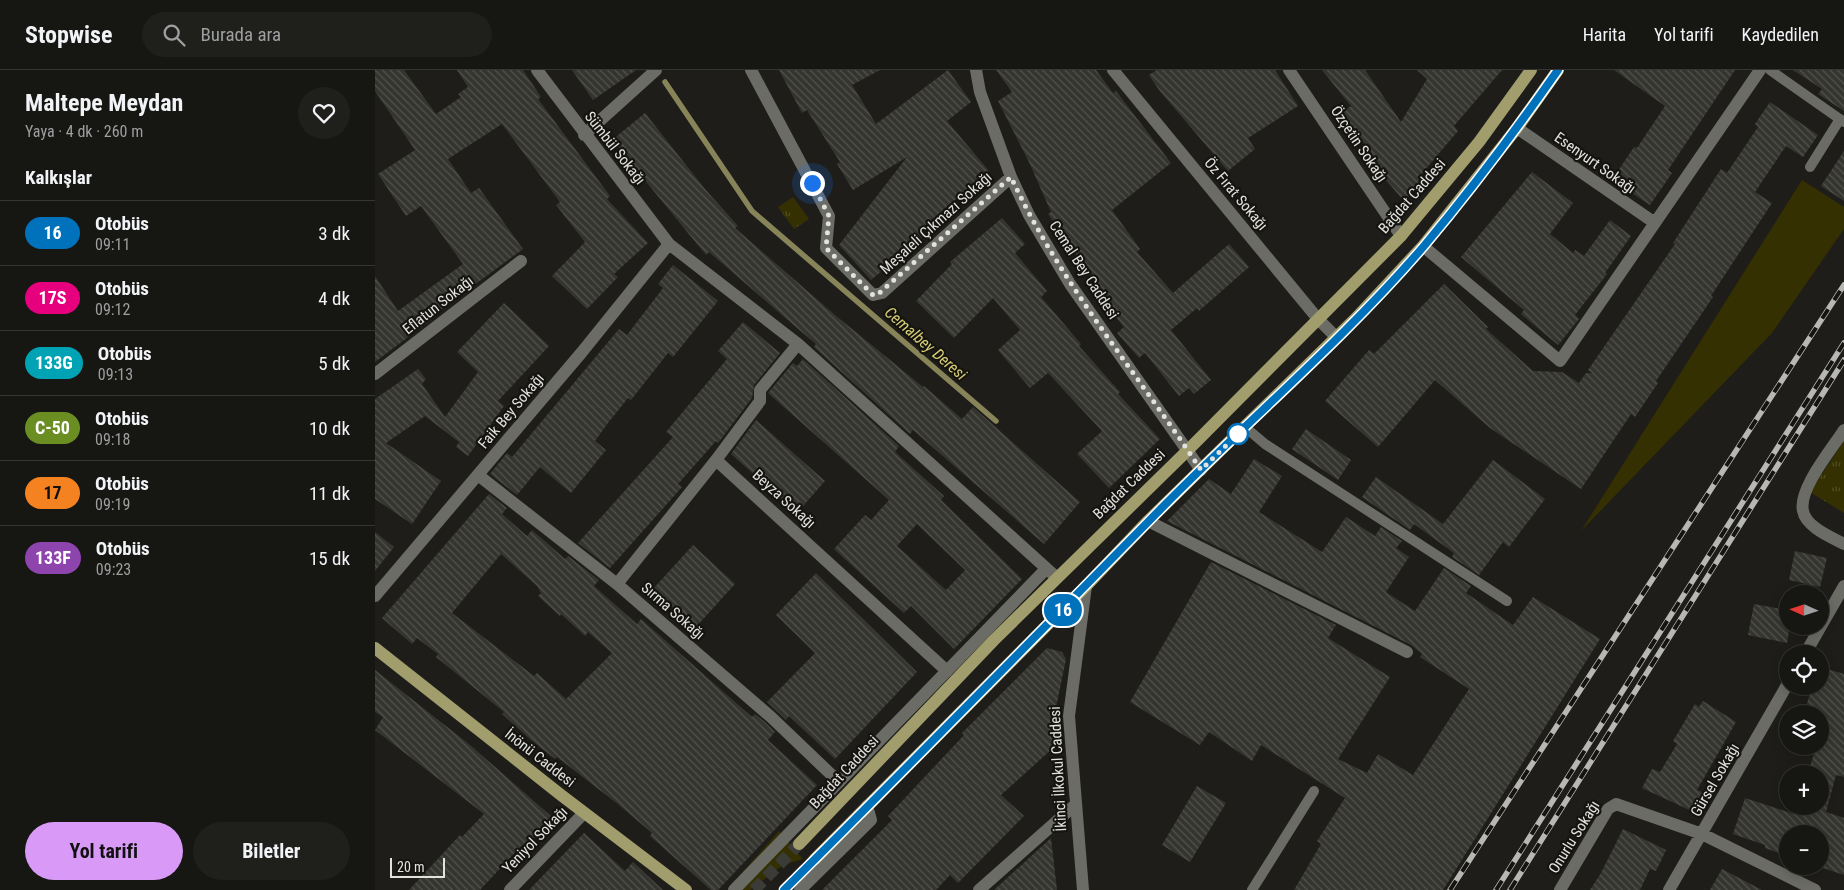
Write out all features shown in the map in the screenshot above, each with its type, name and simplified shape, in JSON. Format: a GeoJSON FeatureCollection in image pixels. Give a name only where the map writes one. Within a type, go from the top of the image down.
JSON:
{"type":"FeatureCollection","features":[{"type":"Feature","properties":{"kind":"main road","name":"Bağdat Caddesi"},"geometry":{"type":"LineString","coordinates":[[799,844],[940,695],[1056,577],[1188,450],[1401,236],[1479,142],[1531,70]]}},
{"type":"Feature","properties":{"kind":"main road"},"geometry":{"type":"LineString","coordinates":[[815,859],[1148,522],[1336,337],[1423,246],[1517,128],[1558,70]]}},
{"type":"Feature","properties":{"kind":"main road","name":"İnönü Caddesi"},"geometry":{"type":"LineString","coordinates":[[375,648],[584,813],[686,890]]}},
{"type":"Feature","properties":{"kind":"street","name":"Sümbül Sokağı"},"geometry":{"type":"LineString","coordinates":[[537,70],[584,135],[669,244],[798,344],[1056,577]]}},
{"type":"Feature","properties":{"kind":"street"},"geometry":{"type":"LineString","coordinates":[[584,135],[656,70]]}},
{"type":"Feature","properties":{"kind":"street","name":"Meşaleli Çıkmazı Sokağı"},"geometry":{"type":"LineString","coordinates":[[751,70],[829,216],[826,248],[873,295],[882,293],[1011,177]]}},
{"type":"Feature","properties":{"kind":"street","name":"Cemal Bey Caddesi"},"geometry":{"type":"LineString","coordinates":[[976,70],[980,92],[1011,177],[1029,215],[1070,284],[1201,470]]}},
{"type":"Feature","properties":{"kind":"street","name":"Öz Fırat Sokağı"},"geometry":{"type":"LineString","coordinates":[[1113,70],[1318,318],[1336,337]]}},
{"type":"Feature","properties":{"kind":"street","name":"Özçetin Sokağı"},"geometry":{"type":"LineString","coordinates":[[1289,70],[1401,236]]}},
{"type":"Feature","properties":{"kind":"street"},"geometry":{"type":"LineString","coordinates":[[1423,246],[1560,361],[1760,70]]}},
{"type":"Feature","properties":{"kind":"street","name":"Esenyurt Sokağı"},"geometry":{"type":"LineString","coordinates":[[1517,128],[1655,223]]}},
{"type":"Feature","properties":{"kind":"street","name":"Faik Bey Sokağı"},"geometry":{"type":"LineString","coordinates":[[375,596],[669,244]]}},
{"type":"Feature","properties":{"kind":"street","name":"Eflatun Sokağı"},"geometry":{"type":"LineString","coordinates":[[375,374],[521,261]]}},
{"type":"Feature","properties":{"kind":"street"},"geometry":{"type":"LineString","coordinates":[[617,584],[716,460],[760,401],[760,390],[798,344]]}},
{"type":"Feature","properties":{"kind":"street"},"geometry":{"type":"LineString","coordinates":[[1844,430],[1803,496],[1803,512],[1810,523],[1825,535],[1844,544]]}},
{"type":"Feature","properties":{"kind":"street","name":"Beyza Sokağı"},"geometry":{"type":"LineString","coordinates":[[716,460],[947,671]]}},
{"type":"Feature","properties":{"kind":"street","name":"Sırma Sokağı"},"geometry":{"type":"LineString","coordinates":[[478,475],[617,584],[771,717],[839,782]]}},
{"type":"Feature","properties":{"kind":"street"},"geometry":{"type":"LineString","coordinates":[[1148,522],[1407,652]]}},
{"type":"Feature","properties":{"kind":"street","name":"Bağdat Caddesi"},"geometry":{"type":"LineString","coordinates":[[734,890],[1046,569]]}},
{"type":"Feature","properties":{"kind":"street","name":"İkinci İlkokul Caddesi"},"geometry":{"type":"LineString","coordinates":[[1083,890],[1069,716],[1086,586]]}},
{"type":"Feature","properties":{"kind":"street"},"geometry":{"type":"LineString","coordinates":[[1810,645],[1844,586]]}},
{"type":"Feature","properties":{"kind":"street","name":"Gürsel Sokağı"},"geometry":{"type":"LineString","coordinates":[[1669,890],[1781,695]]}},
{"type":"Feature","properties":{"kind":"street"},"geometry":{"type":"LineString","coordinates":[[979,890],[1075,805]]}},
{"type":"Feature","properties":{"kind":"street","name":"Onurlu Sokağı"},"geometry":{"type":"LineString","coordinates":[[1561,890],[1600,820],[1612,805],[1619,805],[1702,834]]}},
{"type":"Feature","properties":{"kind":"street"},"geometry":{"type":"LineString","coordinates":[[800,890],[871,820],[867,806]]}},
{"type":"Feature","properties":{"kind":"street","name":"Yeniyol Sokağı"},"geometry":{"type":"LineString","coordinates":[[510,890],[584,813]]}},
{"type":"Feature","properties":{"kind":"street"},"geometry":{"type":"LineString","coordinates":[[1702,834],[1815,890]]}},
{"type":"Feature","properties":{"kind":"lane"},"geometry":{"type":"LineString","coordinates":[[1770,70],[1842,121],[1810,167]]}},
{"type":"Feature","properties":{"kind":"lane"},"geometry":{"type":"LineString","coordinates":[[1245,427],[1265,444],[1507,601]]}},
{"type":"Feature","properties":{"kind":"lane"},"geometry":{"type":"LineString","coordinates":[[1252,890],[1313,791]]}},
{"type":"Feature","properties":{"kind":"green space"},"geometry":{"type":"Polygon","coordinates":[[[1802,180],[1844,207],[1844,229],[1772,333],[1581,531],[1802,180]]]}},
{"type":"Feature","properties":{"kind":"green space"},"geometry":{"type":"Polygon","coordinates":[[[793,197],[809,219],[794,229],[778,207],[793,197]]]}},
{"type":"Feature","properties":{"kind":"green space"},"geometry":{"type":"Polygon","coordinates":[[[1844,441],[1844,513],[1810,492],[1844,441]]]}},
{"type":"Feature","properties":{"kind":"green space"},"geometry":{"type":"Polygon","coordinates":[[[779,831],[803,859],[783,865],[750,890],[740,890],[735,882],[779,831]]]}},
{"type":"Feature","properties":{"kind":"building"},"geometry":{"type":"Polygon","coordinates":[[[375,70],[404,70],[436,114],[461,97],[458,94],[468,87],[457,70],[523,70],[541,97],[538,99],[610,196],[607,199],[648,243],[614,274],[618,277],[587,309],[552,276],[585,242],[556,205],[560,202],[502,124],[448,159],[471,193],[479,188],[523,249],[435,314],[436,316],[375,362],[375,276],[398,311],[463,264],[421,206],[406,216],[378,174],[415,150],[375,91],[375,70]]]}},
{"type":"Feature","properties":{"kind":"building"},"geometry":{"type":"Polygon","coordinates":[[[572,70],[636,70],[593,100],[572,70]]]}},
{"type":"Feature","properties":{"kind":"building"},"geometry":{"type":"Polygon","coordinates":[[[779,70],[880,70],[852,85],[876,124],[948,70],[971,102],[947,121],[989,171],[921,229],[927,234],[871,280],[839,245],[907,157],[853,190],[837,164],[840,162],[807,110],[802,113],[779,70]]]}},
{"type":"Feature","properties":{"kind":"building"},"geometry":{"type":"Polygon","coordinates":[[[996,70],[1096,70],[1113,93],[1116,91],[1171,163],[1112,210],[1140,249],[1137,252],[1173,293],[1229,244],[1249,267],[1199,311],[1197,308],[1171,330],[1211,380],[1194,394],[1189,388],[1179,396],[1145,353],[1139,358],[1117,333],[1124,327],[1099,297],[1103,293],[1048,214],[1051,212],[1029,162],[998,101],[1012,92],[996,70]]]}},
{"type":"Feature","properties":{"kind":"building"},"geometry":{"type":"Polygon","coordinates":[[[1157,70],[1275,70],[1298,106],[1248,138],[1255,149],[1228,171],[1159,90],[1149,75],[1157,70]]]}},
{"type":"Feature","properties":{"kind":"building"},"geometry":{"type":"Polygon","coordinates":[[[1322,70],[1365,70],[1401,122],[1427,79],[1417,70],[1502,70],[1454,126],[1458,131],[1418,178],[1423,184],[1404,201],[1367,158],[1372,154],[1342,112],[1351,106],[1322,70]]]}},
{"type":"Feature","properties":{"kind":"building"},"geometry":{"type":"Polygon","coordinates":[[[1614,70],[1735,70],[1668,170],[1672,173],[1650,205],[1612,180],[1634,147],[1637,148],[1665,106],[1614,70]]]}},
{"type":"Feature","properties":{"kind":"building"},"geometry":{"type":"Polygon","coordinates":[[[1793,70],[1844,70],[1844,111],[1818,94],[1822,89],[1793,70]]]}},
{"type":"Feature","properties":{"kind":"building"},"geometry":{"type":"Polygon","coordinates":[[[1770,102],[1818,135],[1803,157],[1786,146],[1755,192],[1772,203],[1711,296],[1713,297],[1656,381],[1658,383],[1635,417],[1631,414],[1581,489],[1490,428],[1435,380],[1378,447],[1325,401],[1369,350],[1374,354],[1444,284],[1488,327],[1486,329],[1533,371],[1562,372],[1579,383],[1586,373],[1592,373],[1588,370],[1675,244],[1673,243],[1721,169],[1727,173],[1758,127],[1755,124],[1770,102]]]}},
{"type":"Feature","properties":{"kind":"building"},"geometry":{"type":"Polygon","coordinates":[[[645,113],[705,189],[738,226],[735,228],[835,315],[962,419],[973,407],[1080,502],[1044,544],[913,430],[910,434],[814,347],[816,344],[709,252],[706,255],[612,140],[645,113]]]}},
{"type":"Feature","properties":{"kind":"building"},"geometry":{"type":"Polygon","coordinates":[[[1844,151],[1844,201],[1821,186],[1844,151]]]}},
{"type":"Feature","properties":{"kind":"building"},"geometry":{"type":"Polygon","coordinates":[[[1532,172],[1573,203],[1550,234],[1573,253],[1575,250],[1584,256],[1610,220],[1631,236],[1605,273],[1607,274],[1575,315],[1579,319],[1558,345],[1521,314],[1524,310],[1461,257],[1532,172]]]}},
{"type":"Feature","properties":{"kind":"building"},"geometry":{"type":"Polygon","coordinates":[[[1002,218],[1025,244],[1015,253],[1047,291],[1041,297],[1081,344],[1079,346],[1120,392],[1118,394],[1160,439],[1109,488],[1077,454],[1102,431],[1048,373],[1030,388],[998,350],[1020,330],[993,298],[954,338],[916,301],[952,264],[950,262],[1002,218]]]}},
{"type":"Feature","properties":{"kind":"building"},"geometry":{"type":"Polygon","coordinates":[[[673,265],[718,301],[673,357],[668,353],[631,400],[628,398],[608,423],[595,441],[606,450],[571,493],[540,467],[517,495],[490,474],[507,453],[512,457],[619,329],[627,335],[663,288],[658,284],[673,265]]]}},
{"type":"Feature","properties":{"kind":"building"},"geometry":{"type":"Polygon","coordinates":[[[504,303],[549,346],[498,401],[504,406],[468,456],[456,447],[459,442],[425,416],[386,443],[441,481],[412,524],[375,499],[375,399],[418,369],[426,379],[422,384],[445,417],[478,372],[457,352],[504,303]]]}},
{"type":"Feature","properties":{"kind":"building"},"geometry":{"type":"Polygon","coordinates":[[[743,322],[780,353],[754,385],[752,398],[718,443],[716,441],[678,484],[682,487],[610,568],[578,543],[673,437],[666,432],[727,359],[718,351],[743,322]]]}},
{"type":"Feature","properties":{"kind":"building"},"geometry":{"type":"Polygon","coordinates":[[[803,359],[899,446],[895,452],[944,496],[941,500],[1022,579],[954,649],[911,606],[904,613],[834,549],[865,515],[871,520],[889,500],[768,393],[793,363],[797,366],[803,359]],[[917,524],[897,546],[946,590],[965,570],[917,524]]]}},
{"type":"Feature","properties":{"kind":"building"},"geometry":{"type":"Polygon","coordinates":[[[756,420],[825,481],[797,513],[731,454],[756,420]]]}},
{"type":"Feature","properties":{"kind":"building"},"geometry":{"type":"Polygon","coordinates":[[[1306,429],[1351,460],[1338,480],[1292,449],[1306,429]]]}},
{"type":"Feature","properties":{"kind":"building"},"geometry":{"type":"Polygon","coordinates":[[[1254,459],[1282,476],[1259,512],[1322,552],[1346,517],[1375,536],[1381,527],[1402,541],[1396,548],[1409,557],[1386,592],[1415,611],[1444,568],[1471,586],[1466,593],[1513,625],[1533,597],[1600,639],[1443,890],[1294,890],[1321,844],[1317,841],[1345,798],[1261,745],[1252,761],[1209,732],[1200,745],[1130,702],[1211,562],[1336,625],[1328,638],[1390,677],[1338,759],[1367,773],[1378,754],[1413,775],[1469,689],[1420,657],[1422,654],[1411,645],[1167,521],[1209,479],[1231,494],[1254,459]]]}},
{"type":"Feature","properties":{"kind":"building"},"geometry":{"type":"Polygon","coordinates":[[[1493,460],[1545,499],[1509,547],[1503,542],[1479,575],[1452,557],[1454,553],[1414,524],[1410,530],[1362,497],[1376,477],[1443,524],[1493,460]]]}},
{"type":"Feature","properties":{"kind":"building"},"geometry":{"type":"Polygon","coordinates":[[[489,494],[507,508],[502,514],[527,536],[532,530],[565,559],[568,556],[599,580],[594,586],[637,624],[641,619],[752,717],[755,714],[766,723],[775,732],[768,740],[817,785],[718,890],[711,890],[650,836],[652,833],[557,757],[555,759],[531,740],[502,714],[504,712],[436,657],[438,654],[417,638],[412,644],[382,618],[489,494]],[[501,554],[452,613],[534,676],[537,673],[566,699],[612,653],[588,632],[585,636],[561,614],[560,616],[538,596],[541,593],[537,586],[501,554]]]}},
{"type":"Feature","properties":{"kind":"building"},"geometry":{"type":"Polygon","coordinates":[[[375,532],[394,547],[375,571],[375,532]]]}},
{"type":"Feature","properties":{"kind":"building"},"geometry":{"type":"Polygon","coordinates":[[[693,545],[735,584],[695,628],[653,589],[693,545]]]}},
{"type":"Feature","properties":{"kind":"building"},"geometry":{"type":"Polygon","coordinates":[[[1795,551],[1827,558],[1820,585],[1789,580],[1795,551]]]}},
{"type":"Feature","properties":{"kind":"building"},"geometry":{"type":"Polygon","coordinates":[[[816,573],[917,672],[835,759],[789,716],[786,720],[767,702],[815,653],[776,615],[816,573]]]}},
{"type":"Feature","properties":{"kind":"building"},"geometry":{"type":"Polygon","coordinates":[[[1754,604],[1779,609],[1779,635],[1788,635],[1787,643],[1748,635],[1754,604]]]}},
{"type":"Feature","properties":{"kind":"building"},"geometry":{"type":"Polygon","coordinates":[[[1047,648],[1062,652],[1066,659],[1054,717],[1053,748],[1001,795],[1024,816],[958,883],[950,875],[936,890],[822,890],[892,820],[888,816],[964,735],[962,733],[1047,648]]]}},
{"type":"Feature","properties":{"kind":"building"},"geometry":{"type":"Polygon","coordinates":[[[375,670],[470,745],[552,817],[526,848],[522,845],[480,890],[409,890],[460,835],[462,837],[484,814],[375,730],[383,717],[375,712],[375,670]]]}},
{"type":"Feature","properties":{"kind":"building"},"geometry":{"type":"Polygon","coordinates":[[[1829,670],[1844,674],[1844,777],[1836,775],[1829,801],[1829,765],[1811,765],[1813,755],[1829,755],[1829,705],[1807,705],[1809,695],[1829,695],[1829,670]]]}},
{"type":"Feature","properties":{"kind":"building"},"geometry":{"type":"Polygon","coordinates":[[[1703,701],[1736,722],[1697,790],[1707,794],[1698,814],[1642,788],[1652,769],[1660,772],[1677,744],[1673,741],[1695,704],[1699,707],[1703,701]]]}},
{"type":"Feature","properties":{"kind":"building"},"geometry":{"type":"Polygon","coordinates":[[[1197,786],[1226,803],[1190,862],[1162,845],[1197,786]]]}},
{"type":"Feature","properties":{"kind":"building"},"geometry":{"type":"Polygon","coordinates":[[[1745,798],[1779,809],[1779,815],[1829,815],[1829,813],[1844,818],[1844,875],[1829,870],[1829,825],[1779,825],[1779,853],[1765,848],[1765,845],[1733,834],[1745,798]]]}},
{"type":"Feature","properties":{"kind":"building"},"geometry":{"type":"Polygon","coordinates":[[[1623,829],[1666,850],[1656,871],[1650,869],[1640,890],[1590,890],[1601,873],[1623,829]]]}},
{"type":"Feature","properties":{"kind":"building"},"geometry":{"type":"Polygon","coordinates":[[[584,833],[625,871],[633,862],[663,890],[529,890],[584,833]]]}},
{"type":"Feature","properties":{"kind":"building"},"geometry":{"type":"Polygon","coordinates":[[[1051,838],[1057,890],[994,890],[1051,838]]]}},
{"type":"Feature","properties":{"kind":"building"},"geometry":{"type":"Polygon","coordinates":[[[1722,869],[1762,890],[1710,890],[1722,869]]]}},
{"type":"Feature","properties":{"kind":"waterway","name":"Cemalbey Deresi"},"geometry":{"type":"LineString","coordinates":[[665,82],[752,211],[996,421]]}},
{"type":"Feature","properties":{"kind":"tunnel"},"geometry":{"type":"LineString","coordinates":[[754,890],[799,844]]}},
{"type":"Feature","properties":{"kind":"tunnel"},"geometry":{"type":"LineString","coordinates":[[784,890],[815,859]]}},
{"type":"Feature","properties":{"kind":"railway"},"geometry":{"type":"LineString","coordinates":[[1450,890],[1844,285]]}},
{"type":"Feature","properties":{"kind":"railway"},"geometry":{"type":"LineString","coordinates":[[1496,890],[1844,343]]}},
{"type":"Feature","properties":{"kind":"railway"},"geometry":{"type":"LineString","coordinates":[[1510,890],[1844,360]]}},
{"type":"Feature","properties":{"kind":"bus line","name":"16"},"geometry":{"type":"LineString","coordinates":[[784,890],[1148,522],[1356,318],[1423,246],[1517,128],[1558,70]]}},
{"type":"Feature","properties":{"kind":"route"},"geometry":{"type":"LineString","coordinates":[[812,183],[829,216],[826,248],[856,280],[873,295],[877,295],[882,293],[1011,177],[1029,215],[1070,284],[1123,356],[1201,470],[1238,434]]}}]}
